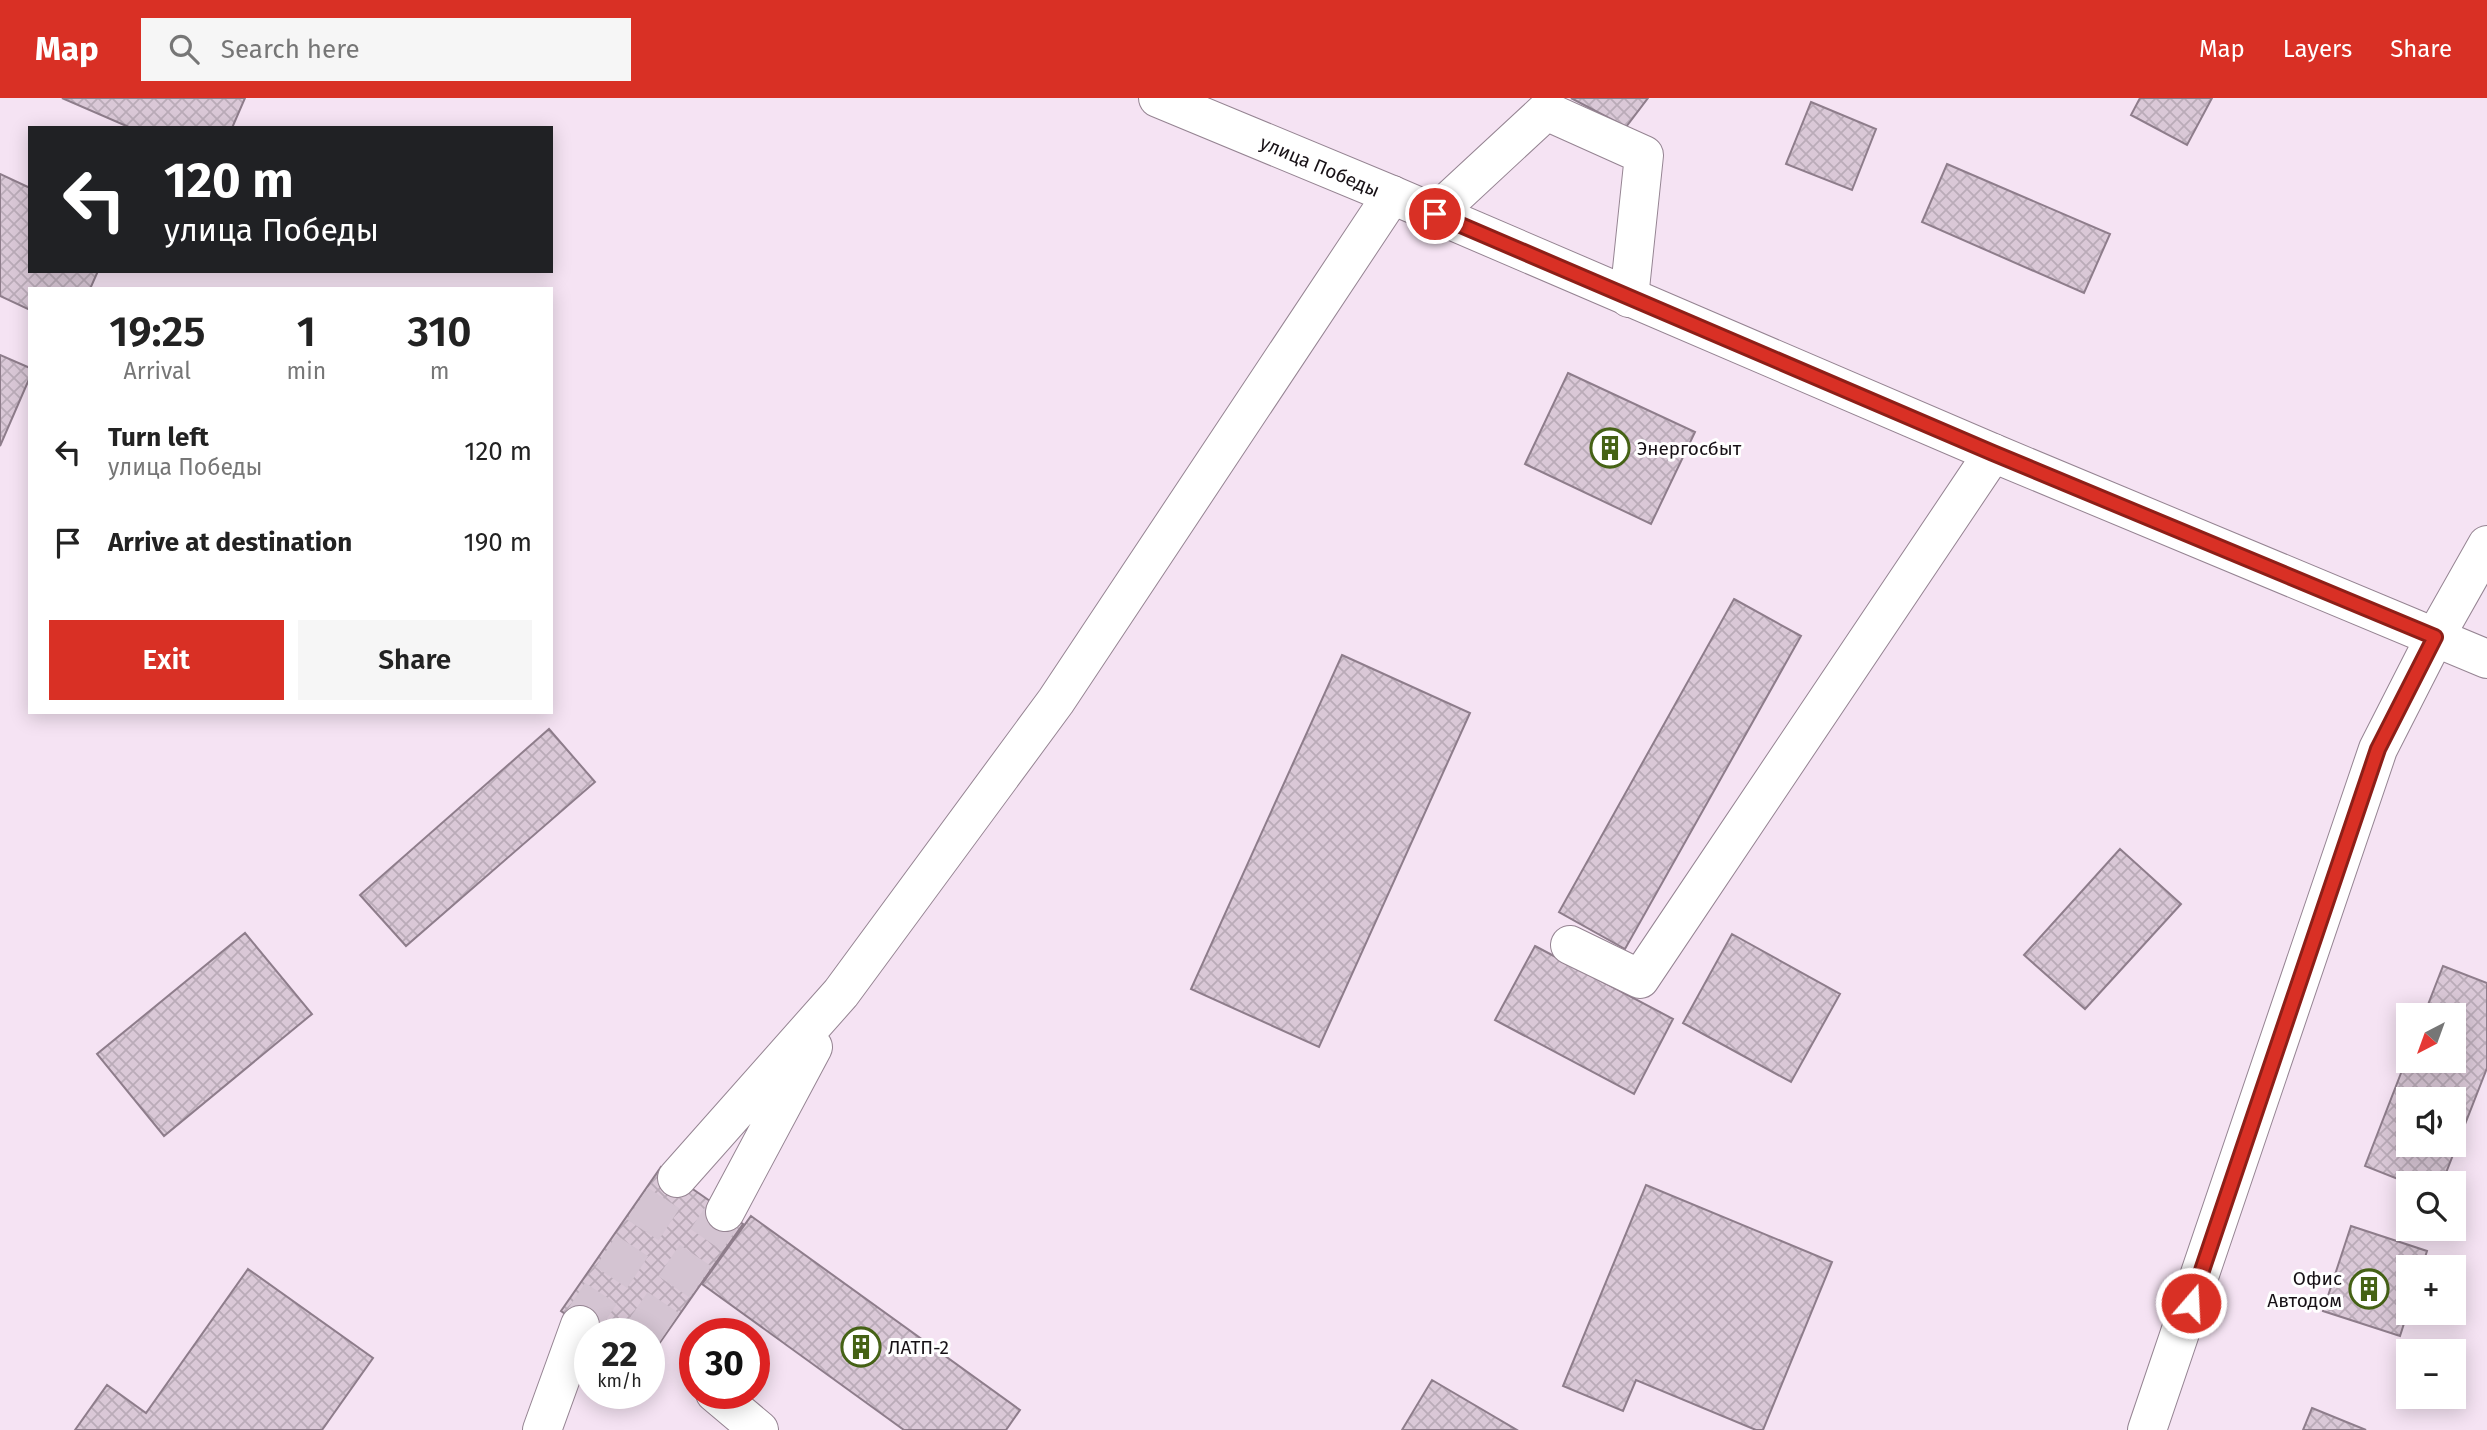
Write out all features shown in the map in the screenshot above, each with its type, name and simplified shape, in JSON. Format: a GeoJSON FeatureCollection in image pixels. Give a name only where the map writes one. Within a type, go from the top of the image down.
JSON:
{"type":"FeatureCollection","features":[{"type":"Feature","properties":{"kind":"main road","name":"улица Победы"},"geometry":{"type":"LineString","coordinates":[[1162,99],[1993,453],[2487,659]]}},
{"type":"Feature","properties":{"kind":"main road"},"geometry":{"type":"LineString","coordinates":[[1435,214],[1546,111],[1644,155],[1629,298]]}},
{"type":"Feature","properties":{"kind":"main road"},"geometry":{"type":"LineString","coordinates":[[677,1178],[841,993],[1056,701],[1392,195]]}},
{"type":"Feature","properties":{"kind":"main road"},"geometry":{"type":"LineString","coordinates":[[1570,945],[1640,979],[1993,453]]}},
{"type":"Feature","properties":{"kind":"main road"},"geometry":{"type":"LineString","coordinates":[[2147,1430],[2378,749],[2435,637],[2487,545]]}},
{"type":"Feature","properties":{"kind":"main road"},"geometry":{"type":"LineString","coordinates":[[725,1212],[841,993]]}},
{"type":"Feature","properties":{"kind":"main road"},"geometry":{"type":"LineString","coordinates":[[545,1422],[574,1342]]}},
{"type":"Feature","properties":{"kind":"main road"},"geometry":{"type":"LineString","coordinates":[[545,1422],[574,1398]]}},
{"type":"Feature","properties":{"kind":"main road"},"geometry":{"type":"LineString","coordinates":[[734,1409],[759,1430]]}},
{"type":"Feature","properties":{"kind":"building"},"geometry":{"type":"Polygon","coordinates":[[[62,98],[245,98],[233,126],[126,126],[62,98]]]}},
{"type":"Feature","properties":{"kind":"building"},"geometry":{"type":"Polygon","coordinates":[[[1571,98],[1648,98],[1626,127],[1571,98]]]}},
{"type":"Feature","properties":{"kind":"building"},"geometry":{"type":"Polygon","coordinates":[[[2140,98],[2212,98],[2187,145],[2131,115],[2140,98]]]}},
{"type":"Feature","properties":{"kind":"building"},"geometry":{"type":"Polygon","coordinates":[[[1811,102],[1876,129],[1852,190],[1786,164],[1811,102]]]}},
{"type":"Feature","properties":{"kind":"building"},"geometry":{"type":"Polygon","coordinates":[[[1947,164],[2110,234],[2084,293],[1922,222],[1947,164]]]}},
{"type":"Feature","properties":{"kind":"building"},"geometry":{"type":"Polygon","coordinates":[[[0,174],[28,187],[28,273],[97,273],[91,287],[28,287],[28,309],[0,296],[0,174]]]}},
{"type":"Feature","properties":{"kind":"building"},"geometry":{"type":"Polygon","coordinates":[[[0,355],[28,367],[28,382],[0,446],[0,355]]]}},
{"type":"Feature","properties":{"kind":"building","name":"Энергосбыт"},"geometry":{"type":"Polygon","coordinates":[[[1568,373],[1695,432],[1651,524],[1525,464],[1568,373]]]}},
{"type":"Feature","properties":{"kind":"building"},"geometry":{"type":"Polygon","coordinates":[[[1734,599],[1801,636],[1625,949],[1559,912],[1734,599]]]}},
{"type":"Feature","properties":{"kind":"building"},"geometry":{"type":"Polygon","coordinates":[[[1342,655],[1470,713],[1319,1047],[1191,989],[1342,655]]]}},
{"type":"Feature","properties":{"kind":"building"},"geometry":{"type":"Polygon","coordinates":[[[549,729],[595,782],[406,946],[360,895],[549,729]]]}},
{"type":"Feature","properties":{"kind":"building"},"geometry":{"type":"Polygon","coordinates":[[[2120,849],[2181,904],[2085,1009],[2024,955],[2120,849]]]}},
{"type":"Feature","properties":{"kind":"building"},"geometry":{"type":"Polygon","coordinates":[[[245,933],[312,1014],[164,1136],[97,1054],[245,933]]]}},
{"type":"Feature","properties":{"kind":"building"},"geometry":{"type":"Polygon","coordinates":[[[1732,934],[1840,994],[1791,1082],[1683,1023],[1732,934]]]}},
{"type":"Feature","properties":{"kind":"building"},"geometry":{"type":"Polygon","coordinates":[[[1535,946],[1673,1019],[1634,1094],[1495,1020],[1535,946]]]}},
{"type":"Feature","properties":{"kind":"building"},"geometry":{"type":"Polygon","coordinates":[[[2443,966],[2487,983],[2487,1068],[2466,1122],[2466,1087],[2396,1087],[2396,1157],[2452,1157],[2447,1171],[2396,1171],[2396,1178],[2365,1166],[2401,1073],[2466,1073],[2466,1003],[2429,1003],[2443,966]]]}},
{"type":"Feature","properties":{"kind":"building"},"geometry":{"type":"Polygon","coordinates":[[[661,1167],[743,1224],[665,1335],[665,1318],[574,1318],[574,1320],[561,1311],[661,1167]]]}},
{"type":"Feature","properties":{"kind":"building"},"geometry":{"type":"Polygon","coordinates":[[[1646,1185],[1832,1262],[1763,1430],[1756,1430],[1636,1380],[1623,1411],[1563,1386],[1646,1185]]]}},
{"type":"Feature","properties":{"kind":"building","name":"ЛАТП-2"},"geometry":{"type":"Polygon","coordinates":[[[751,1216],[1020,1410],[1006,1430],[904,1430],[770,1333],[770,1318],[749,1318],[702,1284],[751,1216]]]}},
{"type":"Feature","properties":{"kind":"building","name":"Офис Автодом"},"geometry":{"type":"Polygon","coordinates":[[[2351,1226],[2427,1251],[2426,1255],[2396,1255],[2396,1325],[2404,1325],[2400,1336],[2323,1311],[2351,1226]]]}},
{"type":"Feature","properties":{"kind":"building"},"geometry":{"type":"Polygon","coordinates":[[[248,1269],[373,1358],[322,1430],[75,1430],[107,1385],[146,1413],[248,1269]]]}},
{"type":"Feature","properties":{"kind":"building"},"geometry":{"type":"Polygon","coordinates":[[[1432,1380],[1517,1430],[1402,1430],[1432,1380]]]}},
{"type":"Feature","properties":{"kind":"building"},"geometry":{"type":"Polygon","coordinates":[[[2312,1408],[2366,1430],[2303,1430],[2312,1408]]]}},
{"type":"Feature","properties":{"kind":"tunnel"},"geometry":{"type":"LineString","coordinates":[[585,1318],[677,1178]]}},
{"type":"Feature","properties":{"kind":"tunnel"},"geometry":{"type":"LineString","coordinates":[[653,1318],[725,1212]]}},
{"type":"Feature","properties":{"kind":"place","name":"Энергосбыт"},"geometry":{"type":"Point","coordinates":[1610,448]}},
{"type":"Feature","properties":{"kind":"place","name":"Офис Автодом"},"geometry":{"type":"Point","coordinates":[2369,1289]}},
{"type":"Feature","properties":{"kind":"place","name":"ЛАТП-2"},"geometry":{"type":"Point","coordinates":[861,1347]}},
{"type":"Feature","properties":{"kind":"route"},"geometry":{"type":"LineString","coordinates":[[1435,214],[1993,453],[2435,637],[2378,749],[2191,1303]]}}]}
